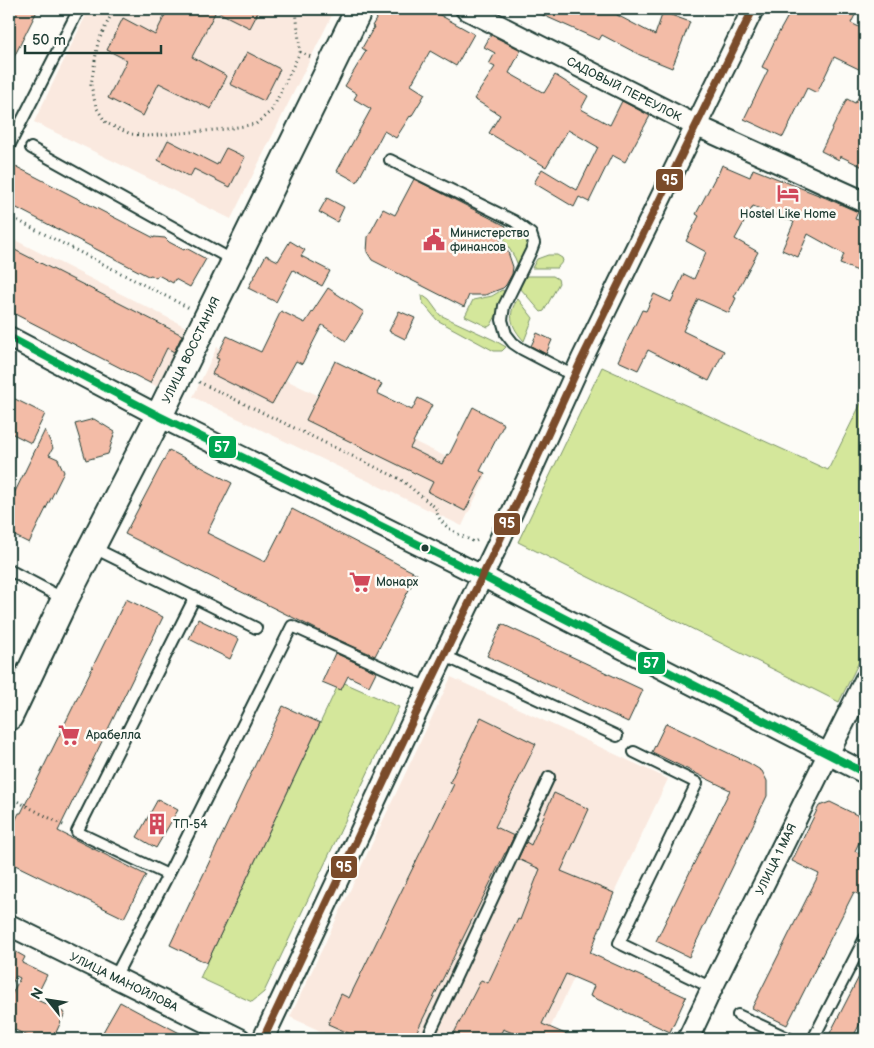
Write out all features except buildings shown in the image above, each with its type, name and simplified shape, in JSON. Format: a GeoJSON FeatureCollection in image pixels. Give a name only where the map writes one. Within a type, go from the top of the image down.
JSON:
{"type":"FeatureCollection","features":[{"type":"Feature","properties":{"kind":"street","name":"УЛИЦА ВОССТАНИЯ"},"geometry":{"type":"LineString","coordinates":[[9,717],[65,599],[180,374],[360,9]]}},
{"type":"Feature","properties":{"kind":"street","name":"САДОВЫЙ ПЕРЕУЛОК"},"geometry":{"type":"LineString","coordinates":[[466,9],[696,125],[865,202]]}},
{"type":"Feature","properties":{"kind":"street"},"geometry":{"type":"LineString","coordinates":[[263,1039],[428,688],[445,656],[574,376],[753,9]]}},
{"type":"Feature","properties":{"kind":"street"},"geometry":{"type":"LineString","coordinates":[[9,337],[159,416],[482,576],[865,773]]}},
{"type":"Feature","properties":{"kind":"street","name":"УЛИЦА 1 МАЯ"},"geometry":{"type":"LineString","coordinates":[[688,1039],[865,680]]}},
{"type":"Feature","properties":{"kind":"street","name":"УЛИЦА МАНОЙЛОВА"},"geometry":{"type":"LineString","coordinates":[[9,924],[240,1039]]}},
{"type":"Feature","properties":{"kind":"lane"},"geometry":{"type":"LineString","coordinates":[[9,146],[79,9]]}},
{"type":"Feature","properties":{"kind":"lane"},"geometry":{"type":"LineString","coordinates":[[31,148],[234,262]]}},
{"type":"Feature","properties":{"kind":"lane"},"geometry":{"type":"LineString","coordinates":[[390,160],[514,221],[531,234],[534,243],[531,251],[504,306],[502,320],[506,334],[513,343],[522,349],[574,376]]}},
{"type":"Feature","properties":{"kind":"lane"},"geometry":{"type":"LineString","coordinates":[[92,546],[256,628]]}},
{"type":"Feature","properties":{"kind":"lane"},"geometry":{"type":"LineString","coordinates":[[9,570],[65,599]]}},
{"type":"Feature","properties":{"kind":"lane"},"geometry":{"type":"LineString","coordinates":[[168,875],[76,832],[195,598]]}},
{"type":"Feature","properties":{"kind":"lane"},"geometry":{"type":"LineString","coordinates":[[115,977],[292,626],[428,688]]}},
{"type":"Feature","properties":{"kind":"lane"},"geometry":{"type":"LineString","coordinates":[[445,656],[617,736]]}},
{"type":"Feature","properties":{"kind":"lane"},"geometry":{"type":"LineString","coordinates":[[634,752],[697,783],[619,943],[712,988]]}},
{"type":"Feature","properties":{"kind":"lane"},"geometry":{"type":"LineString","coordinates":[[427,1039],[549,777]]}},
{"type":"Feature","properties":{"kind":"lane"},"geometry":{"type":"LineString","coordinates":[[813,1039],[865,938]]}},
{"type":"Feature","properties":{"kind":"lane"},"geometry":{"type":"LineString","coordinates":[[738,1015],[790,1039]]}},
{"type":"Feature","properties":{"kind":"path"},"geometry":{"type":"LineString","coordinates":[[114,9],[98,42],[91,85],[96,108],[106,123],[131,134],[148,136],[226,129],[256,124],[272,110],[300,52],[296,9]]}},
{"type":"Feature","properties":{"kind":"path"},"geometry":{"type":"LineString","coordinates":[[9,216],[191,309]]}},
{"type":"Feature","properties":{"kind":"path"},"geometry":{"type":"LineString","coordinates":[[180,374],[400,479],[436,508],[436,514],[446,528],[474,542]]}},
{"type":"Feature","properties":{"kind":"path"},"geometry":{"type":"LineString","coordinates":[[9,797],[76,832]]}},
{"type":"Feature","properties":{"kind":"shaded area"},"geometry":{"type":"Polygon","coordinates":[[[89,9],[335,9],[231,219],[34,122],[89,9]]]}},
{"type":"Feature","properties":{"kind":"shaded area"},"geometry":{"type":"Polygon","coordinates":[[[9,237],[188,328],[158,387],[9,312],[9,237]]]}},
{"type":"Feature","properties":{"kind":"shaded area"},"geometry":{"type":"Polygon","coordinates":[[[217,347],[486,476],[462,526],[193,397],[217,347]]]}},
{"type":"Feature","properties":{"kind":"shaded area"},"geometry":{"type":"Polygon","coordinates":[[[451,677],[668,779],[545,1039],[338,1039],[290,1017],[451,677]]]}},
{"type":"Feature","properties":{"kind":"green space"},"geometry":{"type":"Polygon","coordinates":[[[508,232],[530,242],[519,268],[504,240],[508,232]]]}},
{"type":"Feature","properties":{"kind":"green space"},"geometry":{"type":"Polygon","coordinates":[[[548,255],[557,255],[563,261],[557,268],[532,268],[537,259],[548,255]]]}},
{"type":"Feature","properties":{"kind":"green space"},"geometry":{"type":"Polygon","coordinates":[[[526,276],[553,276],[558,279],[559,283],[544,311],[541,312],[520,288],[526,276]]]}},
{"type":"Feature","properties":{"kind":"green space"},"geometry":{"type":"Polygon","coordinates":[[[502,290],[508,293],[491,325],[488,327],[465,316],[473,300],[492,296],[502,290]]]}},
{"type":"Feature","properties":{"kind":"green space"},"geometry":{"type":"Polygon","coordinates":[[[422,295],[429,300],[440,315],[506,347],[502,351],[494,351],[437,320],[423,303],[422,295]]]}},
{"type":"Feature","properties":{"kind":"green space"},"geometry":{"type":"Polygon","coordinates":[[[518,299],[533,318],[524,341],[516,331],[511,315],[518,299]]]}},
{"type":"Feature","properties":{"kind":"green space"},"geometry":{"type":"Polygon","coordinates":[[[602,367],[828,470],[865,395],[865,650],[839,702],[518,542],[602,367]]]}},
{"type":"Feature","properties":{"kind":"green space"},"geometry":{"type":"Polygon","coordinates":[[[340,681],[399,707],[264,992],[252,1002],[200,978],[340,681]]]}},
{"type":"Feature","properties":{"kind":"transit line","name":"95"},"geometry":{"type":"LineString","coordinates":[[263,1039],[496,548],[582,359],[753,9]]}},
{"type":"Feature","properties":{"kind":"transit line","name":"57"},"geometry":{"type":"LineString","coordinates":[[9,337],[159,416],[482,576],[865,773]]}},
{"type":"Feature","properties":{"kind":"place","name":"Hostel Like Home"},"geometry":{"type":"Point","coordinates":[788,193]}},
{"type":"Feature","properties":{"kind":"place","name":"Министерство финансов"},"geometry":{"type":"Point","coordinates":[434,240]}},
{"type":"Feature","properties":{"kind":"place","name":"Монарх"},"geometry":{"type":"Point","coordinates":[360,582]}},
{"type":"Feature","properties":{"kind":"place","name":"Арабелла"},"geometry":{"type":"Point","coordinates":[69,735]}},
{"type":"Feature","properties":{"kind":"place","name":"ТП-54"},"geometry":{"type":"Point","coordinates":[157,824]}}]}
